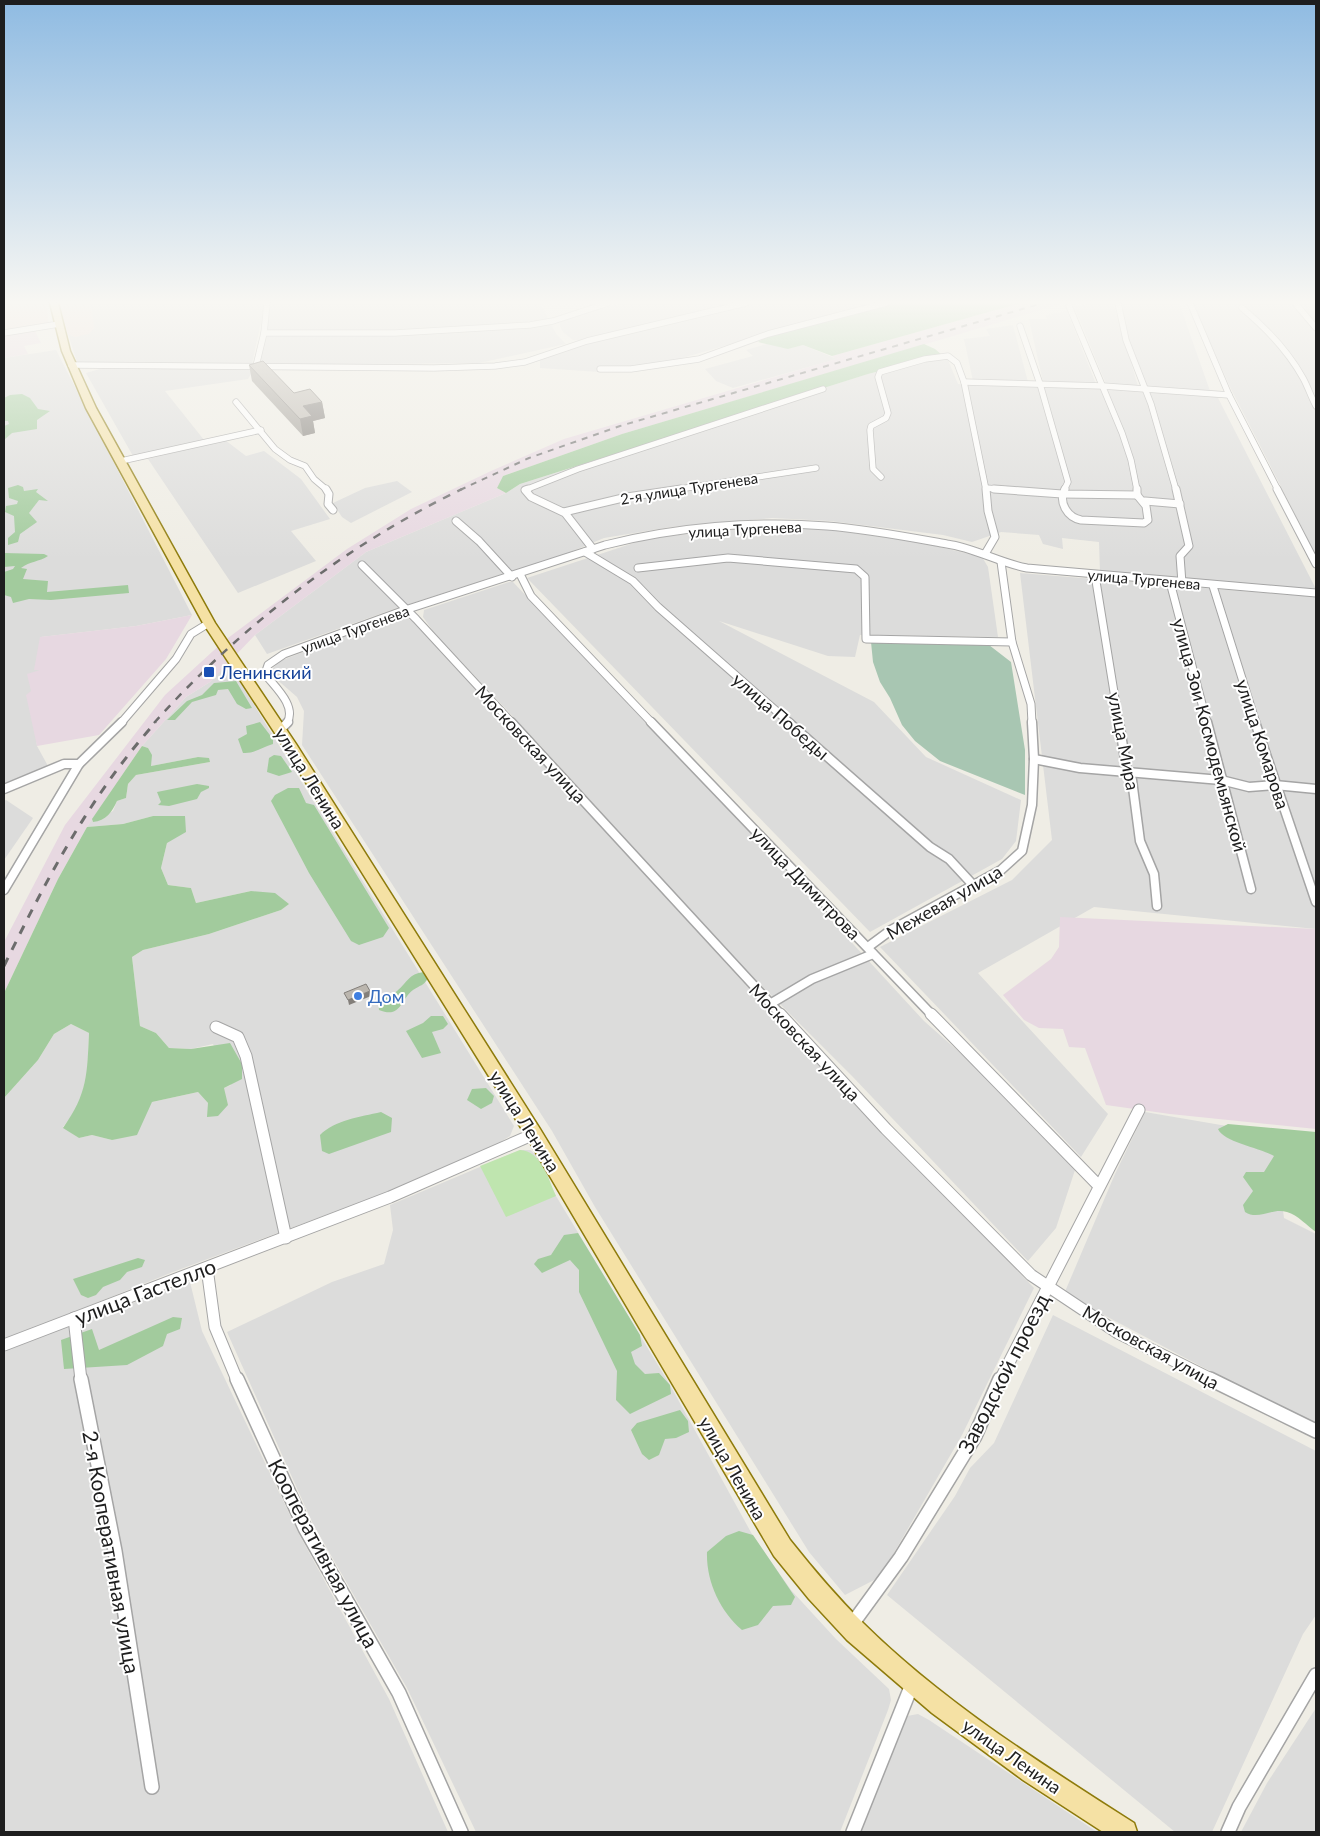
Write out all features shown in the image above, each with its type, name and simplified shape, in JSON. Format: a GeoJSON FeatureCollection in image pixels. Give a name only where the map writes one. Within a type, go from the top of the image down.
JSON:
{"type":"FeatureCollection","features":[{"type":"Feature","properties":{"kind":"main road","name":"улица Ленина"},"geometry":{"type":"LineString","coordinates":[[82,389],[209,623],[280,730],[534,1134],[758,1511],[803,1577],[850,1627],[913,1682],[1037,1775],[1125,1832]]}},
{"type":"Feature","properties":{"kind":"street"},"geometry":{"type":"LineString","coordinates":[[589,551],[575,524],[564,512],[533,498],[525,490],[586,466],[824,389]]}},
{"type":"Feature","properties":{"kind":"street"},"geometry":{"type":"LineString","coordinates":[[881,477],[873,469],[870,430],[871,426],[886,418],[888,413],[883,389]]}},
{"type":"Feature","properties":{"kind":"street"},"geometry":{"type":"LineString","coordinates":[[965,389],[986,488],[988,511],[995,537],[985,554]]}},
{"type":"Feature","properties":{"kind":"street"},"geometry":{"type":"LineString","coordinates":[[1041,389],[1068,482],[1062,494],[1066,512],[1073,518],[1081,520],[1144,523],[1148,520],[1145,500]]}},
{"type":"Feature","properties":{"kind":"street"},"geometry":{"type":"LineString","coordinates":[[1104,389],[1135,470],[1137,495]]}},
{"type":"Feature","properties":{"kind":"street"},"geometry":{"type":"LineString","coordinates":[[1140,389],[1229,394]]}},
{"type":"Feature","properties":{"kind":"street"},"geometry":{"type":"LineString","coordinates":[[1144,389],[1180,504],[1189,546],[1180,556],[1182,583]]}},
{"type":"Feature","properties":{"kind":"street"},"geometry":{"type":"LineString","coordinates":[[1227,389],[1316,564]]}},
{"type":"Feature","properties":{"kind":"street"},"geometry":{"type":"LineString","coordinates":[[1306,389],[1316,406]]}},
{"type":"Feature","properties":{"kind":"street"},"geometry":{"type":"LineString","coordinates":[[236,402],[275,449],[290,460],[305,466],[314,479],[325,487],[329,494],[328,504],[334,510]]}},
{"type":"Feature","properties":{"kind":"street"},"geometry":{"type":"LineString","coordinates":[[121,461],[261,430]]}},
{"type":"Feature","properties":{"kind":"street","name":"2-я улица Тургенева"},"geometry":{"type":"LineString","coordinates":[[564,512],[627,497],[816,468]]}},
{"type":"Feature","properties":{"kind":"street"},"geometry":{"type":"LineString","coordinates":[[986,488],[1062,494],[1137,495],[1145,500],[1180,504]]}},
{"type":"Feature","properties":{"kind":"street","name":"улица Димитрова"},"geometry":{"type":"LineString","coordinates":[[456,521],[516,575],[531,596],[1098,1186]]}},
{"type":"Feature","properties":{"kind":"street","name":"улица Тургенева"},"geometry":{"type":"LineString","coordinates":[[280,730],[287,725],[291,712],[289,706],[265,674],[268,665],[284,654],[405,610],[617,542],[656,534],[732,526],[774,524],[828,526],[950,544],[985,554],[1001,562],[1027,568],[1213,586],[1316,593]]}},
{"type":"Feature","properties":{"kind":"street","name":"улица Победы"},"geometry":{"type":"LineString","coordinates":[[589,551],[642,586],[658,607],[930,847],[949,859],[974,886]]}},
{"type":"Feature","properties":{"kind":"street"},"geometry":{"type":"LineString","coordinates":[[638,568],[728,558],[856,569],[865,577],[866,638],[1012,642]]}},
{"type":"Feature","properties":{"kind":"street","name":"Межевая улица"},"geometry":{"type":"LineString","coordinates":[[770,1004],[812,979],[870,950],[891,930],[1001,870],[1022,851],[1032,805],[1034,759],[1031,704],[1012,642],[1001,562]]}},
{"type":"Feature","properties":{"kind":"street","name":"Московская улица"},"geometry":{"type":"LineString","coordinates":[[362,565],[401,602],[405,610],[416,619],[886,1129],[1031,1275],[1118,1333],[1316,1431]]}},
{"type":"Feature","properties":{"kind":"street","name":"улица Мира"},"geometry":{"type":"LineString","coordinates":[[1095,575],[1127,771],[1132,780],[1140,842],[1154,874],[1157,906]]}},
{"type":"Feature","properties":{"kind":"street","name":"улица Зои Космодемьянской"},"geometry":{"type":"LineString","coordinates":[[1170,582],[1251,889]]}},
{"type":"Feature","properties":{"kind":"street","name":"улица Комарова"},"geometry":{"type":"LineString","coordinates":[[1213,586],[1276,785],[1316,902]]}},
{"type":"Feature","properties":{"kind":"street"},"geometry":{"type":"LineString","coordinates":[[4,890],[59,802],[79,764],[136,706],[176,660],[190,634],[209,623]]}},
{"type":"Feature","properties":{"kind":"street"},"geometry":{"type":"LineString","coordinates":[[1034,759],[1080,768],[1221,780],[1249,787],[1276,785],[1316,789]]}},
{"type":"Feature","properties":{"kind":"street"},"geometry":{"type":"LineString","coordinates":[[4,789],[64,764],[79,764]]}},
{"type":"Feature","properties":{"kind":"street"},"geometry":{"type":"LineString","coordinates":[[216,1026],[238,1037],[246,1056],[286,1238]]}},
{"type":"Feature","properties":{"kind":"street","name":"Заводской проезд"},"geometry":{"type":"LineString","coordinates":[[850,1627],[901,1557],[975,1436],[1009,1359],[1139,1110]]}},
{"type":"Feature","properties":{"kind":"street","name":"улица Гастелло"},"geometry":{"type":"LineString","coordinates":[[4,1345],[390,1197],[534,1134]]}},
{"type":"Feature","properties":{"kind":"street","name":"Кооперативная улица"},"geometry":{"type":"LineString","coordinates":[[207,1268],[215,1327],[241,1389],[305,1528],[399,1693],[461,1832]]}},
{"type":"Feature","properties":{"kind":"street","name":"2-я Кооперативная улица"},"geometry":{"type":"LineString","coordinates":[[74,1318],[83,1395],[115,1551],[152,1787]]}},
{"type":"Feature","properties":{"kind":"street"},"geometry":{"type":"LineString","coordinates":[[1228,1832],[1239,1807],[1316,1675]]}},
{"type":"Feature","properties":{"kind":"street"},"geometry":{"type":"LineString","coordinates":[[852,1832],[913,1682]]}},
{"type":"Feature","properties":{"kind":"shaded area"},"geometry":{"type":"Polygon","coordinates":[[[4,389],[76,389],[192,615],[136,626],[41,637],[35,670],[40,670],[31,692],[37,746],[48,766],[4,785],[4,389]]]}},
{"type":"Feature","properties":{"kind":"shaded area"},"geometry":{"type":"Polygon","coordinates":[[[95,389],[181,389],[165,391],[204,440],[133,456],[95,389]]]}},
{"type":"Feature","properties":{"kind":"shaded area"},"geometry":{"type":"Polygon","coordinates":[[[735,389],[775,389],[622,434],[503,476],[497,488],[506,493],[366,552],[255,635],[210,682],[186,697],[142,746],[87,827],[58,879],[4,993],[4,942],[65,825],[165,695],[224,641],[347,549],[411,509],[564,439],[735,389]]]}},
{"type":"Feature","properties":{"kind":"shaded area"},"geometry":{"type":"Polygon","coordinates":[[[822,389],[1120,389],[1216,394],[1316,589],[1100,572],[1099,542],[1062,538],[1063,549],[1043,544],[1039,535],[1001,532],[972,542],[943,535],[830,521],[772,518],[671,527],[604,538],[568,553],[394,609],[267,654],[255,635],[366,552],[506,493],[520,484],[822,389]]]}},
{"type":"Feature","properties":{"kind":"shaded area"},"geometry":{"type":"Polygon","coordinates":[[[1180,389],[1209,389],[1210,391],[1180,389]]]}},
{"type":"Feature","properties":{"kind":"shaded area"},"geometry":{"type":"Polygon","coordinates":[[[1231,389],[1316,389],[1316,555],[1231,389]]]}},
{"type":"Feature","properties":{"kind":"shaded area"},"geometry":{"type":"Polygon","coordinates":[[[225,440],[246,456],[264,451],[301,479],[330,519],[291,531],[316,561],[238,593],[148,459],[225,440]]]}},
{"type":"Feature","properties":{"kind":"shaded area"},"geometry":{"type":"Polygon","coordinates":[[[397,481],[412,492],[351,523],[342,517],[333,503],[365,488],[397,481]]]}},
{"type":"Feature","properties":{"kind":"shaded area"},"geometry":{"type":"Polygon","coordinates":[[[766,526],[827,528],[906,539],[982,557],[988,567],[998,637],[860,635],[855,657],[828,656],[719,621],[874,702],[926,757],[1021,800],[1016,841],[1002,859],[870,932],[527,578],[649,538],[766,526]]]}},
{"type":"Feature","properties":{"kind":"shaded area"},"geometry":{"type":"Polygon","coordinates":[[[1020,573],[1316,597],[1316,929],[1094,907],[978,973],[1108,1114],[1081,1157],[880,947],[1012,880],[1052,840],[1020,573]]]}},
{"type":"Feature","properties":{"kind":"shaded area"},"geometry":{"type":"Polygon","coordinates":[[[513,582],[762,845],[924,1021],[983,1073],[1075,1170],[1056,1228],[1028,1261],[852,1076],[728,952],[540,745],[435,634],[423,617],[424,610],[513,582]]]}},
{"type":"Feature","properties":{"kind":"shaded area"},"geometry":{"type":"Polygon","coordinates":[[[192,615],[166,659],[99,735],[37,746],[26,695],[31,691],[27,674],[40,670],[34,670],[40,637],[136,626],[192,615]]]}},
{"type":"Feature","properties":{"kind":"shaded area"},"geometry":{"type":"Polygon","coordinates":[[[406,617],[416,624],[764,1005],[1034,1288],[962,1435],[880,1577],[845,1595],[809,1552],[595,1207],[552,1131],[302,745],[304,711],[297,697],[274,677],[272,669],[280,661],[358,631],[406,617]]]}},
{"type":"Feature","properties":{"kind":"shaded area"},"geometry":{"type":"Polygon","coordinates":[[[224,666],[230,666],[514,1126],[510,1136],[499,1143],[377,1196],[173,1272],[4,1340],[4,1098],[38,1060],[54,1034],[71,1024],[89,1033],[87,1080],[77,1109],[63,1127],[79,1138],[92,1135],[112,1140],[152,1102],[198,1092],[208,1103],[224,1088],[231,1085],[213,1044],[191,1049],[169,1048],[156,1033],[140,1026],[132,957],[143,950],[209,934],[281,910],[288,904],[251,891],[196,903],[191,888],[168,885],[161,868],[167,843],[153,816],[123,824],[87,827],[92,819],[93,822],[113,811],[117,801],[126,798],[128,784],[136,775],[210,762],[198,757],[151,766],[148,748],[142,746],[186,697],[210,682],[224,666]]]}},
{"type":"Feature","properties":{"kind":"shaded area"},"geometry":{"type":"Polygon","coordinates":[[[6,800],[33,818],[4,860],[4,801],[6,800]]]}},
{"type":"Feature","properties":{"kind":"shaded area"},"geometry":{"type":"Polygon","coordinates":[[[1060,917],[1316,929],[1316,1129],[1170,1114],[1106,1105],[1085,1048],[1069,1047],[1063,1029],[1039,1028],[1024,1020],[1003,995],[1051,959],[1059,947],[1060,917]]]}},
{"type":"Feature","properties":{"kind":"shaded area"},"geometry":{"type":"Polygon","coordinates":[[[1145,1112],[1273,1134],[1284,1218],[1316,1234],[1316,1427],[1064,1294],[1115,1174],[1145,1112]]]}},
{"type":"Feature","properties":{"kind":"shaded area"},"geometry":{"type":"Polygon","coordinates":[[[520,1150],[530,1150],[537,1156],[556,1196],[670,1385],[753,1536],[791,1590],[836,1639],[889,1689],[891,1700],[888,1710],[840,1832],[476,1832],[407,1688],[313,1524],[227,1332],[332,1282],[384,1264],[393,1230],[390,1205],[520,1150]]]}},
{"type":"Feature","properties":{"kind":"shaded area"},"geometry":{"type":"Polygon","coordinates":[[[190,1282],[202,1331],[299,1534],[389,1699],[448,1832],[4,1832],[4,1350],[190,1282]]]}},
{"type":"Feature","properties":{"kind":"shaded area"},"geometry":{"type":"Polygon","coordinates":[[[1053,1315],[1316,1451],[1316,1615],[1303,1634],[1212,1832],[1175,1832],[887,1595],[955,1496],[970,1468],[994,1443],[1053,1315]]]}},
{"type":"Feature","properties":{"kind":"shaded area"},"geometry":{"type":"Polygon","coordinates":[[[1316,1708],[1316,1832],[1241,1832],[1267,1783],[1316,1708]]]}},
{"type":"Feature","properties":{"kind":"shaded area"},"geometry":{"type":"Polygon","coordinates":[[[918,1714],[1097,1832],[860,1832],[907,1716],[918,1714]]]}},
{"type":"Feature","properties":{"kind":"green space"},"geometry":{"type":"Polygon","coordinates":[[[774,389],[822,389],[520,484],[506,493],[497,488],[503,476],[622,434],[774,389]]]}},
{"type":"Feature","properties":{"kind":"green space"},"geometry":{"type":"Polygon","coordinates":[[[22,394],[30,398],[38,409],[50,411],[37,420],[37,429],[12,433],[4,440],[4,426],[9,424],[8,421],[4,421],[4,398],[10,395],[22,394]]]}},
{"type":"Feature","properties":{"kind":"green space"},"geometry":{"type":"Polygon","coordinates":[[[18,485],[23,487],[24,491],[38,489],[36,492],[48,501],[39,500],[29,513],[37,522],[20,534],[18,542],[8,545],[8,538],[15,532],[14,516],[5,512],[6,506],[17,504],[18,501],[9,498],[8,488],[18,485]]]}},
{"type":"Feature","properties":{"kind":"green space"},"geometry":{"type":"Polygon","coordinates":[[[4,553],[44,554],[48,556],[21,568],[27,569],[23,579],[48,581],[47,592],[128,585],[129,593],[51,600],[29,599],[13,603],[11,597],[4,595],[4,572],[13,569],[15,566],[4,567],[4,553]]]}},
{"type":"Feature","properties":{"kind":"green space"},"geometry":{"type":"Polygon","coordinates":[[[871,642],[989,645],[1011,662],[1025,750],[1025,795],[940,761],[915,741],[902,725],[890,698],[880,682],[873,662],[871,642]]]}},
{"type":"Feature","properties":{"kind":"green space"},"geometry":{"type":"Polygon","coordinates":[[[236,681],[252,708],[246,709],[237,704],[228,689],[218,690],[216,695],[192,702],[175,720],[167,720],[187,701],[202,695],[214,683],[236,681]]]}},
{"type":"Feature","properties":{"kind":"green space"},"geometry":{"type":"Polygon","coordinates":[[[260,722],[273,739],[273,744],[243,753],[238,739],[247,734],[246,726],[260,722]]]}},
{"type":"Feature","properties":{"kind":"green space"},"geometry":{"type":"Polygon","coordinates":[[[142,746],[148,748],[152,755],[151,766],[198,757],[209,758],[210,762],[136,775],[128,784],[126,798],[117,801],[105,818],[93,822],[92,819],[142,746]]]}},
{"type":"Feature","properties":{"kind":"green space"},"geometry":{"type":"Polygon","coordinates":[[[274,755],[281,756],[292,772],[279,776],[267,772],[269,758],[274,755]]]}},
{"type":"Feature","properties":{"kind":"green space"},"geometry":{"type":"Polygon","coordinates":[[[197,784],[209,786],[209,788],[201,792],[197,799],[169,806],[158,805],[161,802],[157,792],[197,784]]]}},
{"type":"Feature","properties":{"kind":"green space"},"geometry":{"type":"Polygon","coordinates":[[[288,788],[299,788],[306,803],[314,805],[389,928],[383,937],[359,945],[351,941],[309,873],[271,801],[275,795],[288,788]]]}},
{"type":"Feature","properties":{"kind":"green space"},"geometry":{"type":"Polygon","coordinates":[[[153,816],[185,816],[186,832],[167,843],[161,868],[168,885],[191,888],[196,903],[251,891],[275,893],[289,904],[281,910],[209,934],[143,950],[132,957],[140,1026],[156,1033],[169,1048],[191,1049],[230,1043],[242,1064],[242,1079],[224,1088],[228,1105],[218,1116],[207,1117],[208,1103],[198,1092],[152,1102],[137,1135],[112,1140],[92,1135],[79,1138],[63,1128],[77,1104],[85,1083],[89,1033],[71,1024],[54,1034],[38,1060],[4,1098],[4,993],[58,879],[87,827],[123,824],[153,816]]]}},
{"type":"Feature","properties":{"kind":"green space"},"geometry":{"type":"Polygon","coordinates":[[[424,972],[428,978],[426,981],[413,990],[396,1010],[386,1012],[379,1010],[378,1000],[397,991],[411,977],[424,972]]]}},
{"type":"Feature","properties":{"kind":"green space"},"geometry":{"type":"Polygon","coordinates":[[[431,1016],[443,1016],[448,1024],[443,1029],[432,1032],[441,1053],[422,1058],[406,1031],[423,1023],[431,1016]]]}},
{"type":"Feature","properties":{"kind":"green space"},"geometry":{"type":"Polygon","coordinates":[[[486,1088],[494,1096],[492,1103],[481,1109],[467,1100],[472,1089],[486,1088]]]}},
{"type":"Feature","properties":{"kind":"green space"},"geometry":{"type":"Polygon","coordinates":[[[381,1112],[392,1118],[391,1132],[329,1154],[322,1151],[320,1135],[326,1130],[340,1122],[381,1112]]]}},
{"type":"Feature","properties":{"kind":"green space"},"geometry":{"type":"Polygon","coordinates":[[[1228,1124],[1316,1132],[1316,1232],[1291,1213],[1276,1211],[1255,1215],[1245,1212],[1243,1205],[1253,1191],[1243,1177],[1246,1172],[1264,1172],[1274,1156],[1221,1134],[1218,1129],[1228,1124]]]}},
{"type":"Feature","properties":{"kind":"green space"},"geometry":{"type":"Polygon","coordinates":[[[520,1150],[533,1155],[539,1160],[556,1196],[506,1217],[480,1166],[520,1150]]]}},
{"type":"Feature","properties":{"kind":"green space"},"geometry":{"type":"Polygon","coordinates":[[[578,1233],[640,1335],[642,1346],[631,1352],[635,1364],[645,1374],[659,1373],[670,1385],[671,1394],[630,1414],[616,1400],[617,1371],[579,1292],[579,1270],[570,1260],[542,1273],[534,1264],[538,1259],[551,1255],[564,1235],[578,1233]]]}},
{"type":"Feature","properties":{"kind":"green space"},"geometry":{"type":"Polygon","coordinates":[[[138,1258],[145,1260],[142,1267],[127,1272],[120,1280],[103,1287],[96,1295],[88,1298],[81,1295],[73,1279],[138,1258]]]}},
{"type":"Feature","properties":{"kind":"green space"},"geometry":{"type":"Polygon","coordinates":[[[173,1317],[182,1318],[180,1329],[167,1334],[163,1346],[127,1365],[64,1369],[61,1340],[92,1329],[99,1350],[173,1317]]]}},
{"type":"Feature","properties":{"kind":"green space"},"geometry":{"type":"Polygon","coordinates":[[[680,1410],[688,1421],[689,1432],[676,1438],[665,1439],[659,1455],[649,1460],[642,1454],[631,1430],[637,1423],[680,1410]]]}},
{"type":"Feature","properties":{"kind":"green space"},"geometry":{"type":"Polygon","coordinates":[[[739,1531],[753,1535],[795,1597],[791,1605],[773,1606],[758,1625],[742,1630],[721,1605],[712,1584],[707,1563],[707,1552],[726,1536],[739,1531]]]}},
{"type":"Feature","properties":{"kind":"building"},"geometry":{"type":"Polygon","coordinates":[[[271,389],[290,389],[294,393],[310,389],[322,402],[303,406],[312,416],[300,419],[271,389]]]}},
{"type":"Feature","properties":{"kind":"building"},"geometry":{"type":"Polygon","coordinates":[[[366,984],[370,991],[348,1000],[344,993],[366,984]]]}},
{"type":"Feature","properties":{"kind":"railway"},"geometry":{"type":"LineString","coordinates":[[460,490],[529,458],[620,426],[748,389]]}},
{"type":"Feature","properties":{"kind":"railway"},"geometry":{"type":"LineString","coordinates":[[154,723],[187,687],[222,654],[297,591],[377,536],[419,511],[460,490]]}},
{"type":"Feature","properties":{"kind":"railway"},"geometry":{"type":"LineString","coordinates":[[4,966],[53,870],[90,808],[111,778],[156,722]]}},
{"type":"Feature","properties":{"kind":"place","name":"Ленинский"},"geometry":{"type":"Point","coordinates":[209,672]}},
{"type":"Feature","properties":{"kind":"place","name":"Дом"},"geometry":{"type":"Point","coordinates":[358,996]}}]}
